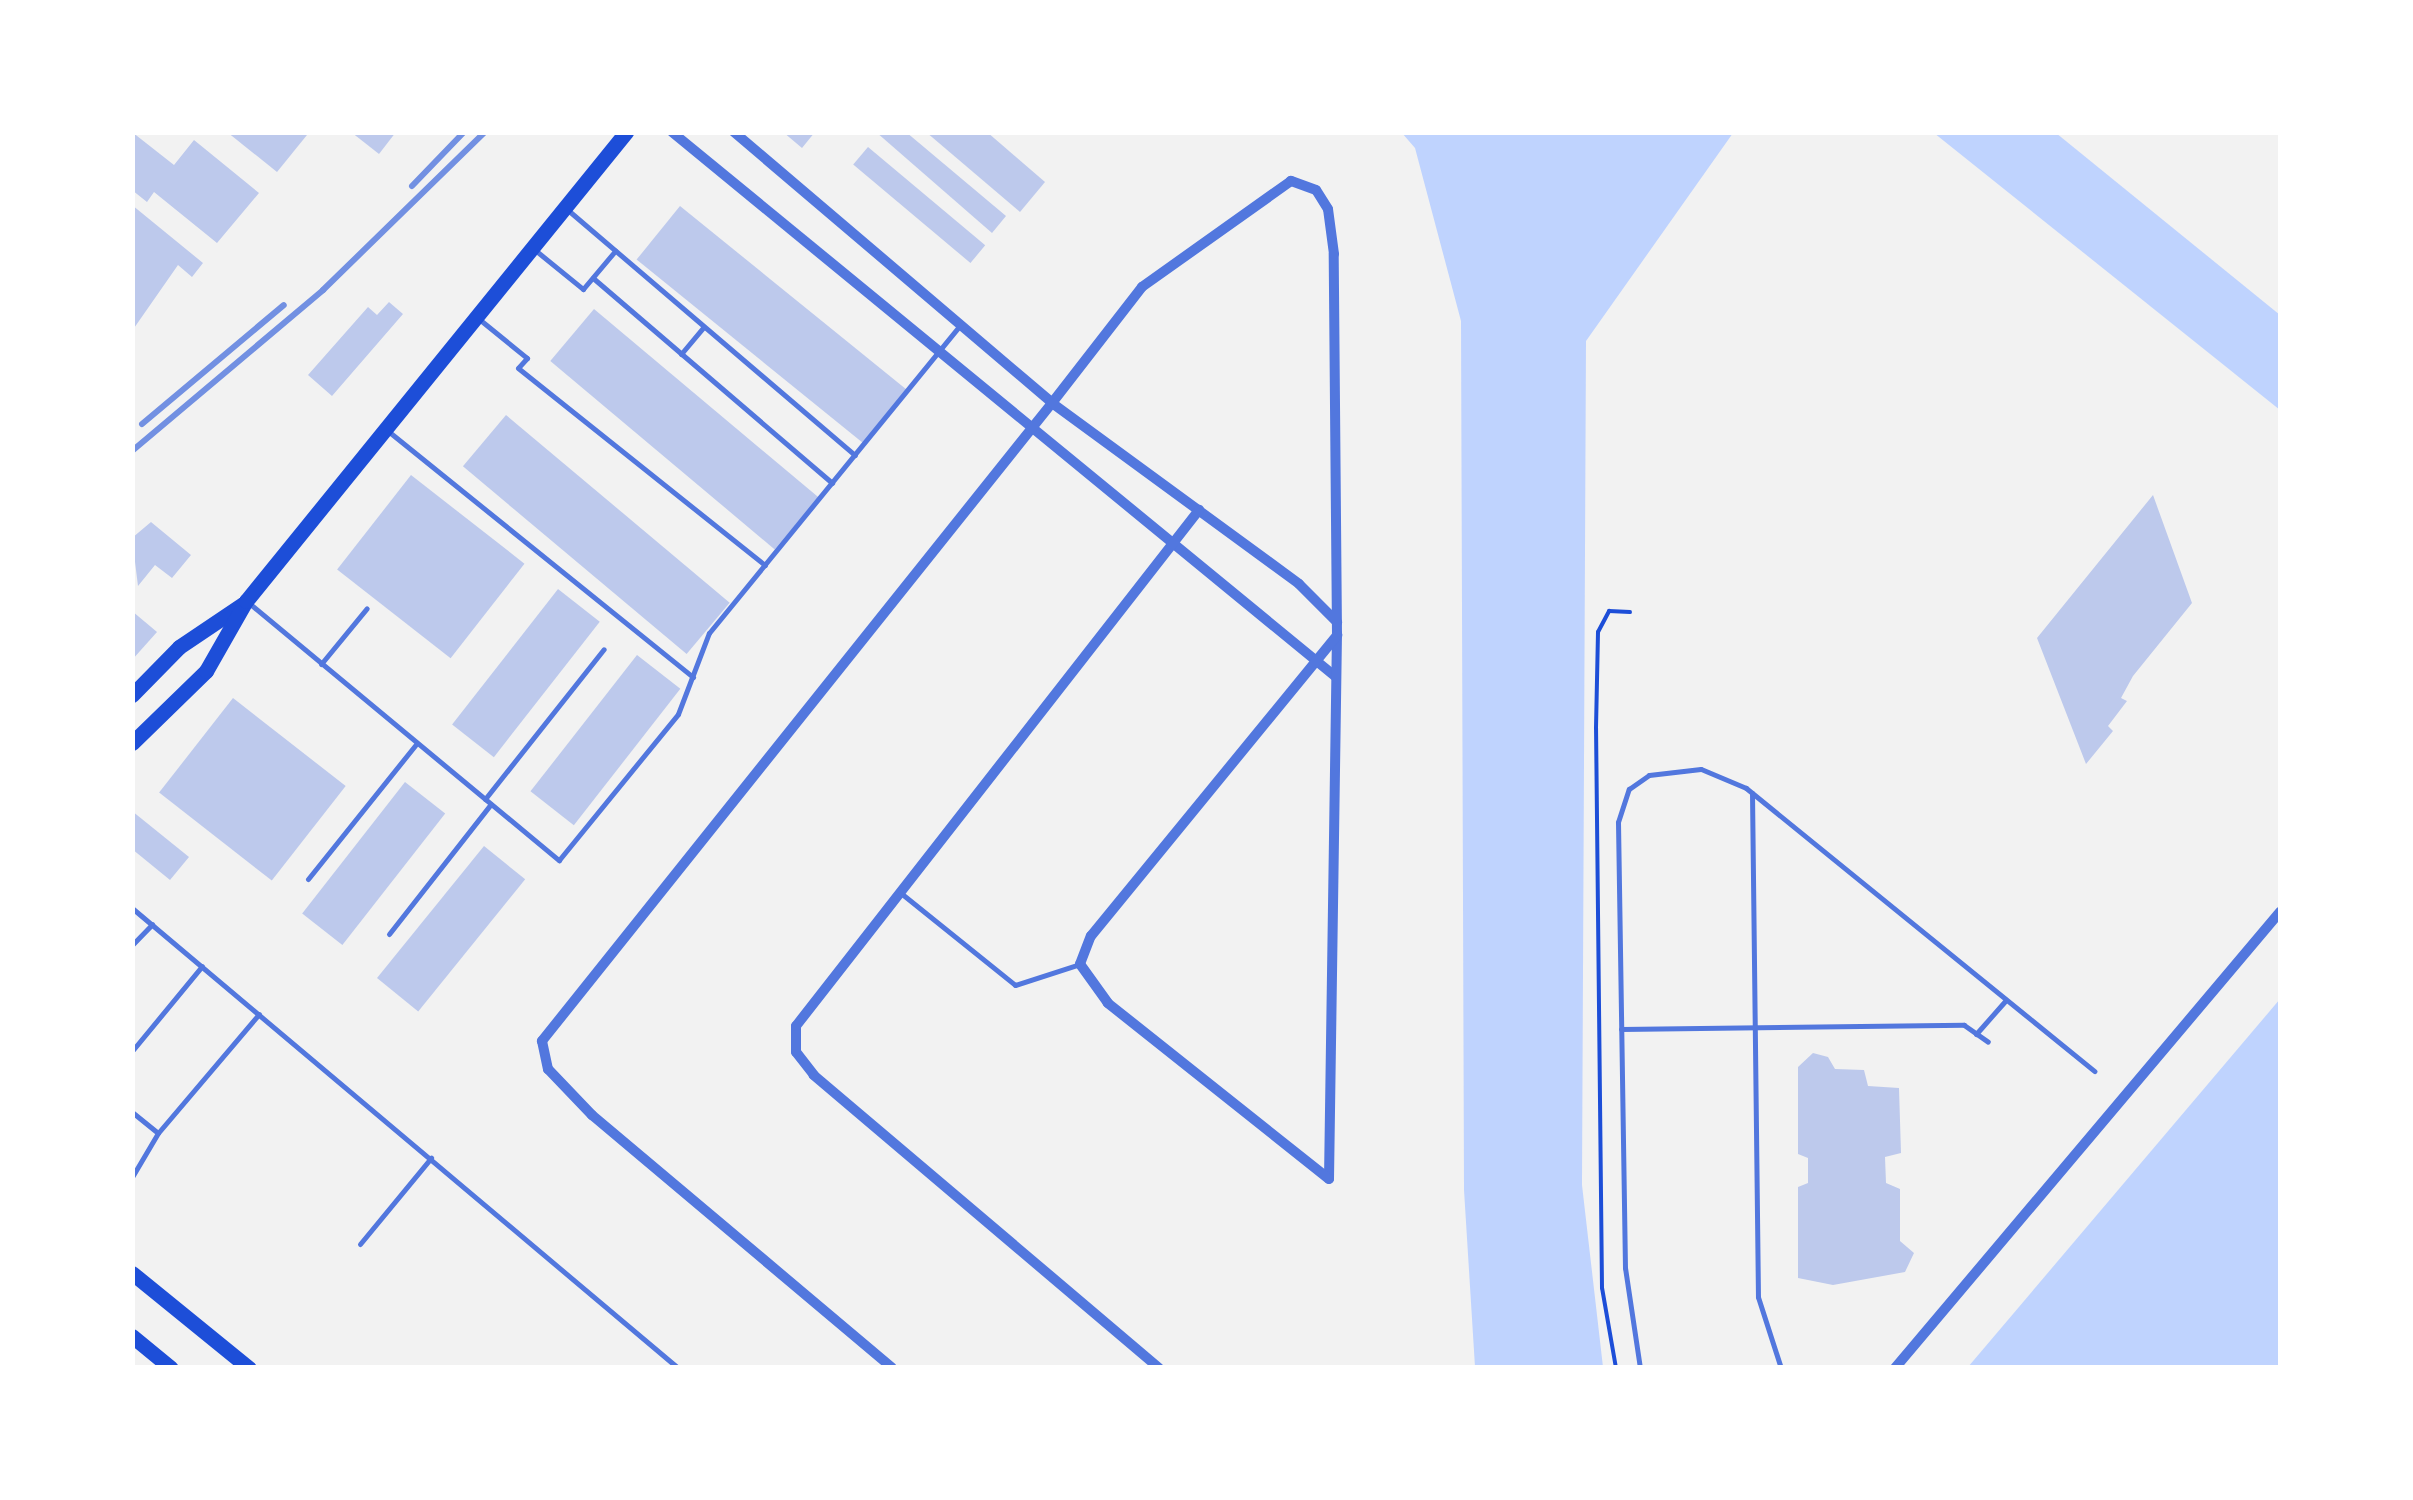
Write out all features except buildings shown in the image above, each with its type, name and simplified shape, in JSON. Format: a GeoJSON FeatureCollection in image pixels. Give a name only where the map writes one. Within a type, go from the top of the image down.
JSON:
{"type":"FeatureCollection","features":[{"type":"Feature","properties":{"kind":"main road"},"geometry":{"type":"LineString","coordinates":[[132,743],[206,671],[246,602],[479,319],[626,132]]}},
{"type":"Feature","properties":{"kind":"main road"},"geometry":{"type":"LineString","coordinates":[[132,694],[180,647],[246,602]]}},
{"type":"Feature","properties":{"kind":"main road"},"geometry":{"type":"LineString","coordinates":[[132,1273],[249,1368]]}},
{"type":"Feature","properties":{"kind":"main road"},"geometry":{"type":"LineString","coordinates":[[132,1336],[170,1368]]}},
{"type":"Feature","properties":{"kind":"street"},"geometry":{"type":"LineString","coordinates":[[672,132],[1175,540],[1336,677]]}},
{"type":"Feature","properties":{"kind":"street"},"geometry":{"type":"LineString","coordinates":[[734,132],[1052,403],[1299,584],[1337,628]]}},
{"type":"Feature","properties":{"kind":"street"},"geometry":{"type":"LineString","coordinates":[[892,1368],[592,1115],[548,1069],[542,1041],[1142,287],[1292,181],[1316,190],[1328,209],[1337,378],[1337,628],[1329,1179],[1108,1004],[1080,964],[1092,936],[1317,659],[1337,628]]}},
{"type":"Feature","properties":{"kind":"street"},"geometry":{"type":"LineString","coordinates":[[1159,1368],[814,1075],[796,1052],[803,1012],[1199,510]]}},
{"type":"Feature","properties":{"kind":"street"},"geometry":{"type":"LineString","coordinates":[[1895,1368],[2280,912]]}},
{"type":"Feature","properties":{"kind":"lane"},"geometry":{"type":"LineString","coordinates":[[566,209],[855,455]]}},
{"type":"Feature","properties":{"kind":"lane"},"geometry":{"type":"LineString","coordinates":[[534,250],[584,289],[615,251]]}},
{"type":"Feature","properties":{"kind":"lane"},"geometry":{"type":"LineString","coordinates":[[592,278],[832,484]]}},
{"type":"Feature","properties":{"kind":"lane"},"geometry":{"type":"LineString","coordinates":[[479,319],[527,358],[518,368],[765,565]]}},
{"type":"Feature","properties":{"kind":"lane"},"geometry":{"type":"LineString","coordinates":[[246,602],[559,860],[678,714],[709,633],[961,324]]}},
{"type":"Feature","properties":{"kind":"lane"},"geometry":{"type":"LineString","coordinates":[[681,354],[704,327]]}},
{"type":"Feature","properties":{"kind":"lane"},"geometry":{"type":"LineString","coordinates":[[388,430],[693,677]]}},
{"type":"Feature","properties":{"kind":"lane"},"geometry":{"type":"LineString","coordinates":[[321,664],[368,608]]}},
{"type":"Feature","properties":{"kind":"lane"},"geometry":{"type":"LineString","coordinates":[[389,934],[604,649]]}},
{"type":"Feature","properties":{"kind":"lane"},"geometry":{"type":"LineString","coordinates":[[308,879],[416,743]]}},
{"type":"Feature","properties":{"kind":"lane"},"geometry":{"type":"LineString","coordinates":[[1640,1368],[1624,1268],[1618,822],[1629,789],[1649,775],[1701,770],[1752,793],[2094,1071]]}},
{"type":"Feature","properties":{"kind":"lane"},"geometry":{"type":"LineString","coordinates":[[1752,793],[1758,1297],[1781,1368]]}},
{"type":"Feature","properties":{"kind":"lane"},"geometry":{"type":"LineString","coordinates":[[900,892],[1015,985],[1080,964]]}},
{"type":"Feature","properties":{"kind":"lane"},"geometry":{"type":"LineString","coordinates":[[132,908],[678,1368]]}},
{"type":"Feature","properties":{"kind":"lane"},"geometry":{"type":"LineString","coordinates":[[132,946],[152,924]]}},
{"type":"Feature","properties":{"kind":"lane"},"geometry":{"type":"LineString","coordinates":[[132,1051],[202,966]]}},
{"type":"Feature","properties":{"kind":"lane"},"geometry":{"type":"LineString","coordinates":[[1976,1034],[2006,1000]]}},
{"type":"Feature","properties":{"kind":"lane"},"geometry":{"type":"LineString","coordinates":[[132,1177],[158,1133],[258,1014]]}},
{"type":"Feature","properties":{"kind":"lane"},"geometry":{"type":"LineString","coordinates":[[1621,1029],[1757,1024],[1964,1025],[1988,1042]]}},
{"type":"Feature","properties":{"kind":"lane"},"geometry":{"type":"LineString","coordinates":[[132,1112],[158,1133]]}},
{"type":"Feature","properties":{"kind":"lane"},"geometry":{"type":"LineString","coordinates":[[360,1244],[432,1157]]}},
{"type":"Feature","properties":{"kind":"path"},"geometry":{"type":"LineString","coordinates":[[1616,1368],[1602,1288],[1596,728],[1598,632],[1608,611],[1630,612]]}},
{"type":"Feature","properties":{"kind":"water"},"geometry":{"type":"Polygon","coordinates":[[[1402,133],[1733,133],[1586,341],[1582,1185],[1603,1367],[1475,1367],[1464,1190],[1461,321],[1415,148],[1402,133]]]}},
{"type":"Feature","properties":{"kind":"water"},"geometry":{"type":"Polygon","coordinates":[[[1934,133],[2056,133],[2280,315],[2280,410],[1934,133]]]}},
{"type":"Feature","properties":{"kind":"water"},"geometry":{"type":"Polygon","coordinates":[[[2280,999],[2280,1367],[1968,1367],[2280,999]]]}},
{"type":"Feature","properties":{"kind":"railway"},"geometry":{"type":"LineString","coordinates":[[412,186],[464,132]]}},
{"type":"Feature","properties":{"kind":"railway"},"geometry":{"type":"LineString","coordinates":[[132,451],[323,290],[485,132]]}},
{"type":"Feature","properties":{"kind":"railway"},"geometry":{"type":"LineString","coordinates":[[142,424],[284,305]]}}]}
